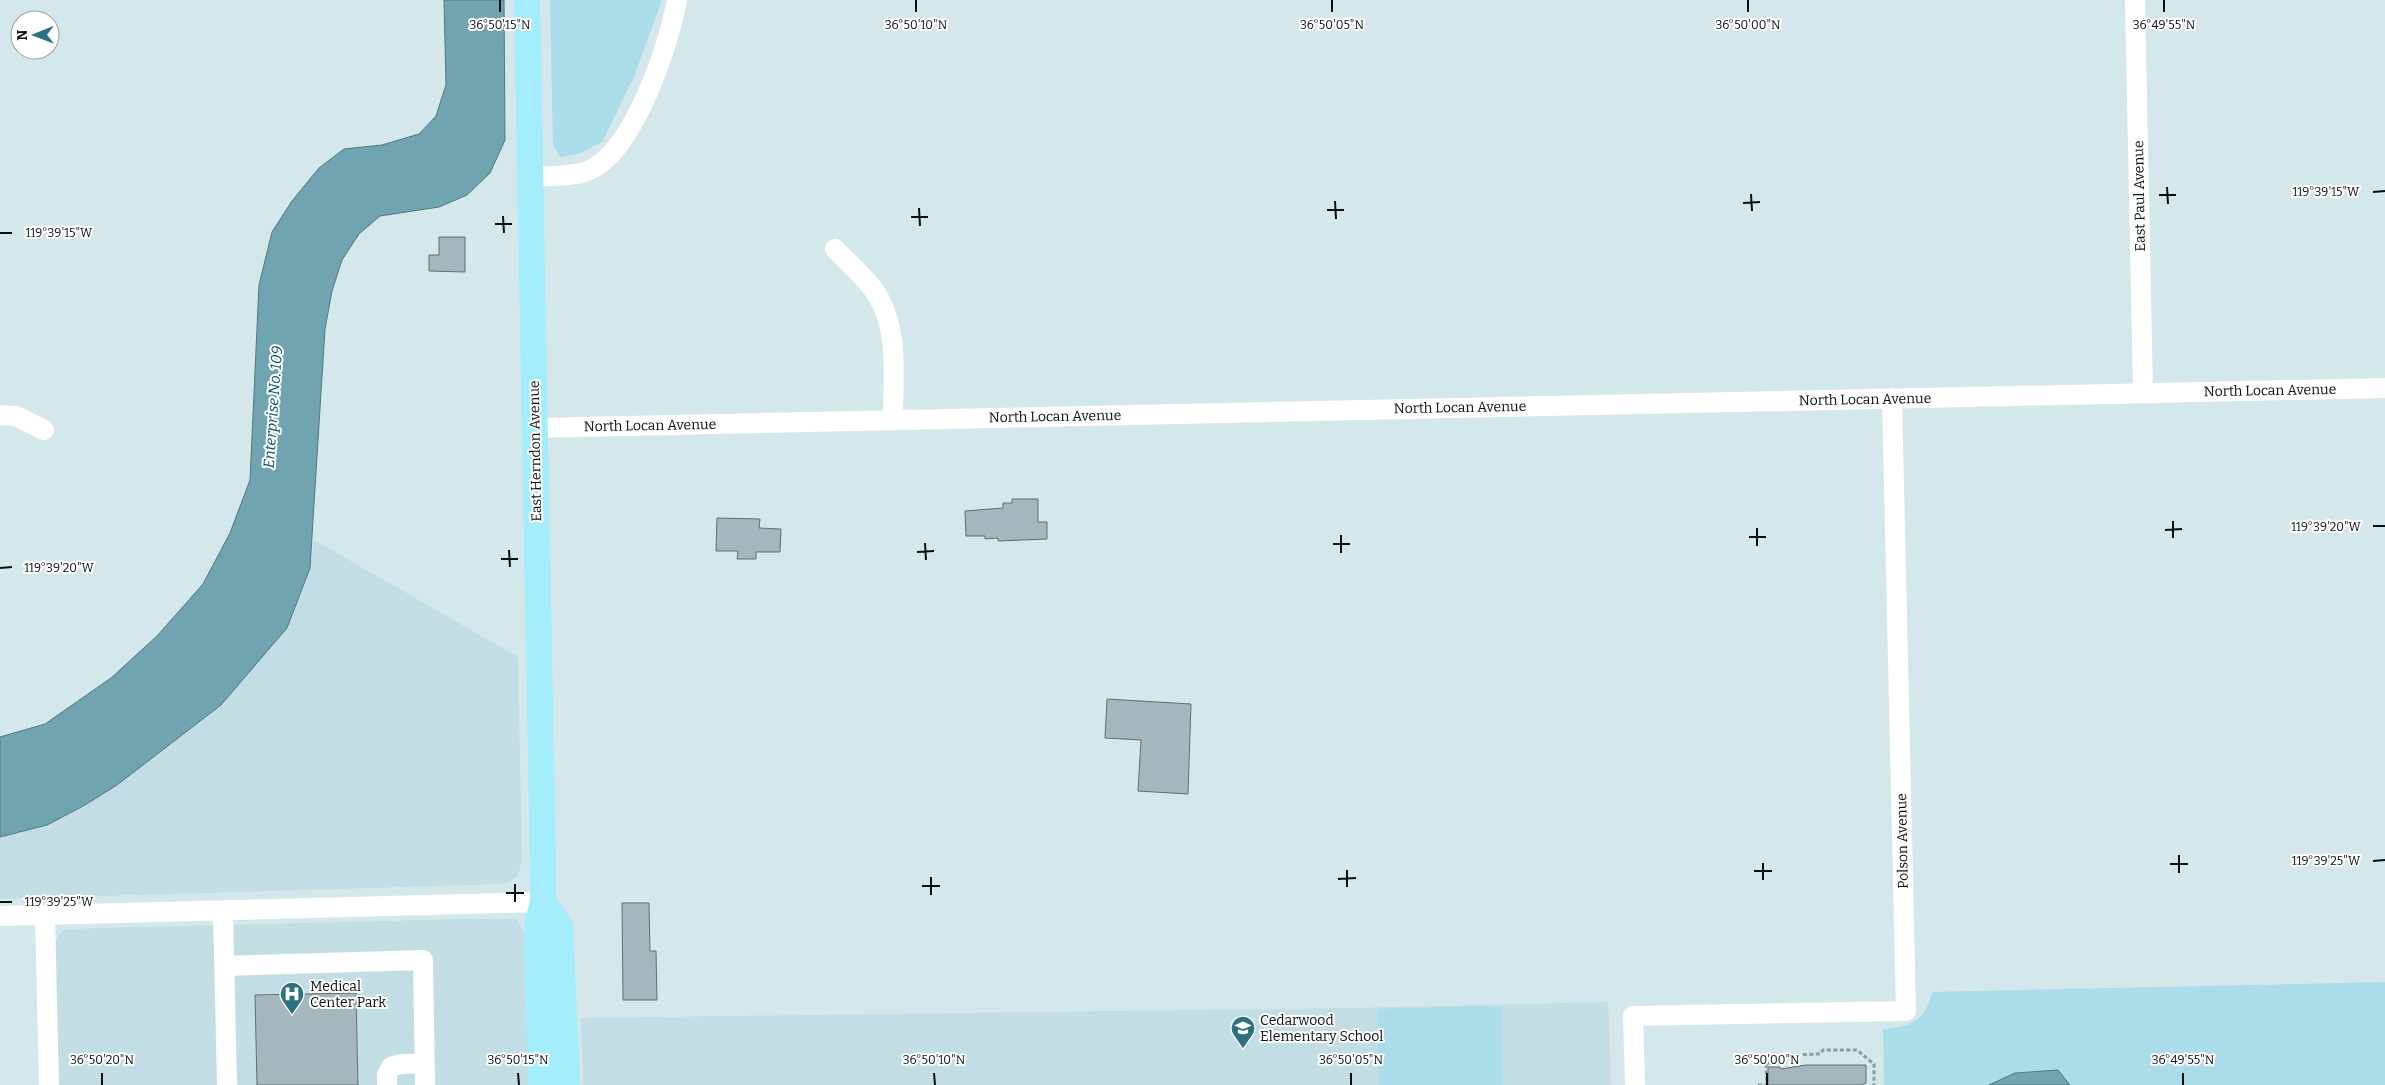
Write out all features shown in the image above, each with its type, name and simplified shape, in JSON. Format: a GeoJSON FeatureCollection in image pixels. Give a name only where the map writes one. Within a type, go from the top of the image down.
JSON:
{"type":"FeatureCollection","features":[{"type":"Feature","properties":{"kind":"main road","name":"East Herndon Avenue"},"geometry":{"type":"LineString","coordinates":[[527,0],[543,902],[537,925],[541,1085]]}},
{"type":"Feature","properties":{"kind":"main road"},"geometry":{"type":"LineString","coordinates":[[543,902],[560,926],[567,1085]]}},
{"type":"Feature","properties":{"kind":"street"},"geometry":{"type":"LineString","coordinates":[[530,178],[589,171],[605,161],[617,149],[648,90],[673,24],[677,0]]}},
{"type":"Feature","properties":{"kind":"street","name":"East Paul Avenue"},"geometry":{"type":"LineString","coordinates":[[2135,0],[2143,392]]}},
{"type":"Feature","properties":{"kind":"street"},"geometry":{"type":"LineString","coordinates":[[835,249],[870,285],[879,298],[887,319],[893,344],[893,419]]}},
{"type":"Feature","properties":{"kind":"street","name":"North Locan Avenue"},"geometry":{"type":"LineString","coordinates":[[535,428],[2385,388]]}},
{"type":"Feature","properties":{"kind":"street","name":"Polson Avenue"},"geometry":{"type":"LineString","coordinates":[[1635,1085],[1633,1016],[1906,1011],[1892,398]]}},
{"type":"Feature","properties":{"kind":"street"},"geometry":{"type":"LineString","coordinates":[[0,416],[16,416],[44,430]]}},
{"type":"Feature","properties":{"kind":"street"},"geometry":{"type":"LineString","coordinates":[[0,916],[543,902]]}},
{"type":"Feature","properties":{"kind":"street"},"geometry":{"type":"LineString","coordinates":[[224,910],[227,1085]]}},
{"type":"Feature","properties":{"kind":"street"},"geometry":{"type":"LineString","coordinates":[[45,915],[49,1085]]}},
{"type":"Feature","properties":{"kind":"street"},"geometry":{"type":"LineString","coordinates":[[224,966],[423,960],[426,1085]]}},
{"type":"Feature","properties":{"kind":"street"},"geometry":{"type":"LineString","coordinates":[[387,1085],[387,1075],[391,1067],[400,1064],[425,1063]]}},
{"type":"Feature","properties":{"kind":"path"},"geometry":{"type":"LineString","coordinates":[[1758,1085],[1767,1085],[1766,1063],[1779,1063],[1786,1055],[1820,1054],[1823,1050],[1856,1050],[1874,1064],[1874,1085]]}},
{"type":"Feature","properties":{"kind":"shaded area"},"geometry":{"type":"Polygon","coordinates":[[[550,0],[662,0],[635,74],[602,142],[578,154],[560,157],[553,145],[550,0]]]}},
{"type":"Feature","properties":{"kind":"shaded area"},"geometry":{"type":"Polygon","coordinates":[[[314,540],[518,657],[522,862],[517,877],[504,884],[0,899],[0,837],[47,825],[85,805],[117,785],[221,705],[310,568],[314,540]]]}},
{"type":"Feature","properties":{"kind":"shaded area","name":"Medical Center Park"},"geometry":{"type":"Polygon","coordinates":[[[517,919],[527,939],[528,1085],[58,1085],[55,945],[59,934],[66,929],[517,919]]]}},
{"type":"Feature","properties":{"kind":"shaded area"},"geometry":{"type":"Polygon","coordinates":[[[2385,982],[2385,1085],[1884,1085],[1883,1029],[1915,1021],[1926,1010],[1932,992],[2385,982]]]}},
{"type":"Feature","properties":{"kind":"shaded area","name":"Cedarwood Elementary School"},"geometry":{"type":"Polygon","coordinates":[[[1608,1002],[1611,1085],[583,1085],[581,1018],[1350,1008],[1608,1002]]]}},
{"type":"Feature","properties":{"kind":"shaded area"},"geometry":{"type":"Polygon","coordinates":[[[1502,1006],[1503,1085],[1379,1085],[1377,1009],[1502,1006]]]}},
{"type":"Feature","properties":{"kind":"water","name":"Enterprise No. 109"},"geometry":{"type":"Polygon","coordinates":[[[444,0],[504,0],[505,140],[490,173],[467,195],[439,207],[380,216],[359,234],[342,260],[332,291],[325,329],[310,568],[287,628],[221,705],[117,785],[47,825],[0,837],[0,737],[45,724],[111,678],[157,636],[203,584],[230,533],[250,480],[259,285],[272,232],[292,201],[319,168],[344,149],[382,145],[419,134],[436,116],[446,85],[444,0]]]}},
{"type":"Feature","properties":{"kind":"water"},"geometry":{"type":"Polygon","coordinates":[[[2058,1070],[2070,1085],[1989,1085],[2015,1073],[2058,1070]]]}},
{"type":"Feature","properties":{"kind":"building"},"geometry":{"type":"Polygon","coordinates":[[[439,237],[465,237],[465,272],[429,271],[429,255],[439,255],[439,237]]]}},
{"type":"Feature","properties":{"kind":"building"},"geometry":{"type":"Polygon","coordinates":[[[1012,499],[1038,499],[1038,522],[1047,522],[1047,539],[998,541],[998,538],[985,539],[985,536],[966,536],[965,511],[1003,508],[1003,503],[1012,503],[1012,499]]]}},
{"type":"Feature","properties":{"kind":"building"},"geometry":{"type":"Polygon","coordinates":[[[717,518],[760,519],[759,528],[781,529],[780,552],[756,552],[756,559],[737,559],[738,551],[716,551],[717,518]]]}},
{"type":"Feature","properties":{"kind":"building"},"geometry":{"type":"Polygon","coordinates":[[[1107,699],[1191,704],[1188,794],[1138,791],[1141,740],[1105,738],[1107,699]]]}},
{"type":"Feature","properties":{"kind":"building"},"geometry":{"type":"Polygon","coordinates":[[[622,903],[649,903],[650,951],[656,951],[657,1000],[623,1000],[622,903]]]}},
{"type":"Feature","properties":{"kind":"building"},"geometry":{"type":"Polygon","coordinates":[[[356,993],[358,1085],[257,1085],[255,995],[356,993]]]}},
{"type":"Feature","properties":{"kind":"building"},"geometry":{"type":"Polygon","coordinates":[[[1806,1065],[1866,1065],[1866,1083],[1862,1085],[1768,1085],[1768,1067],[1780,1067],[1781,1069],[1806,1065]]]}},
{"type":"Feature","properties":{"kind":"place","name":"Medical Center Park"},"geometry":{"type":"Point","coordinates":[292,1015]}},
{"type":"Feature","properties":{"kind":"place","name":"Cedarwood Elementary School"},"geometry":{"type":"Point","coordinates":[1243,1049]}}]}
